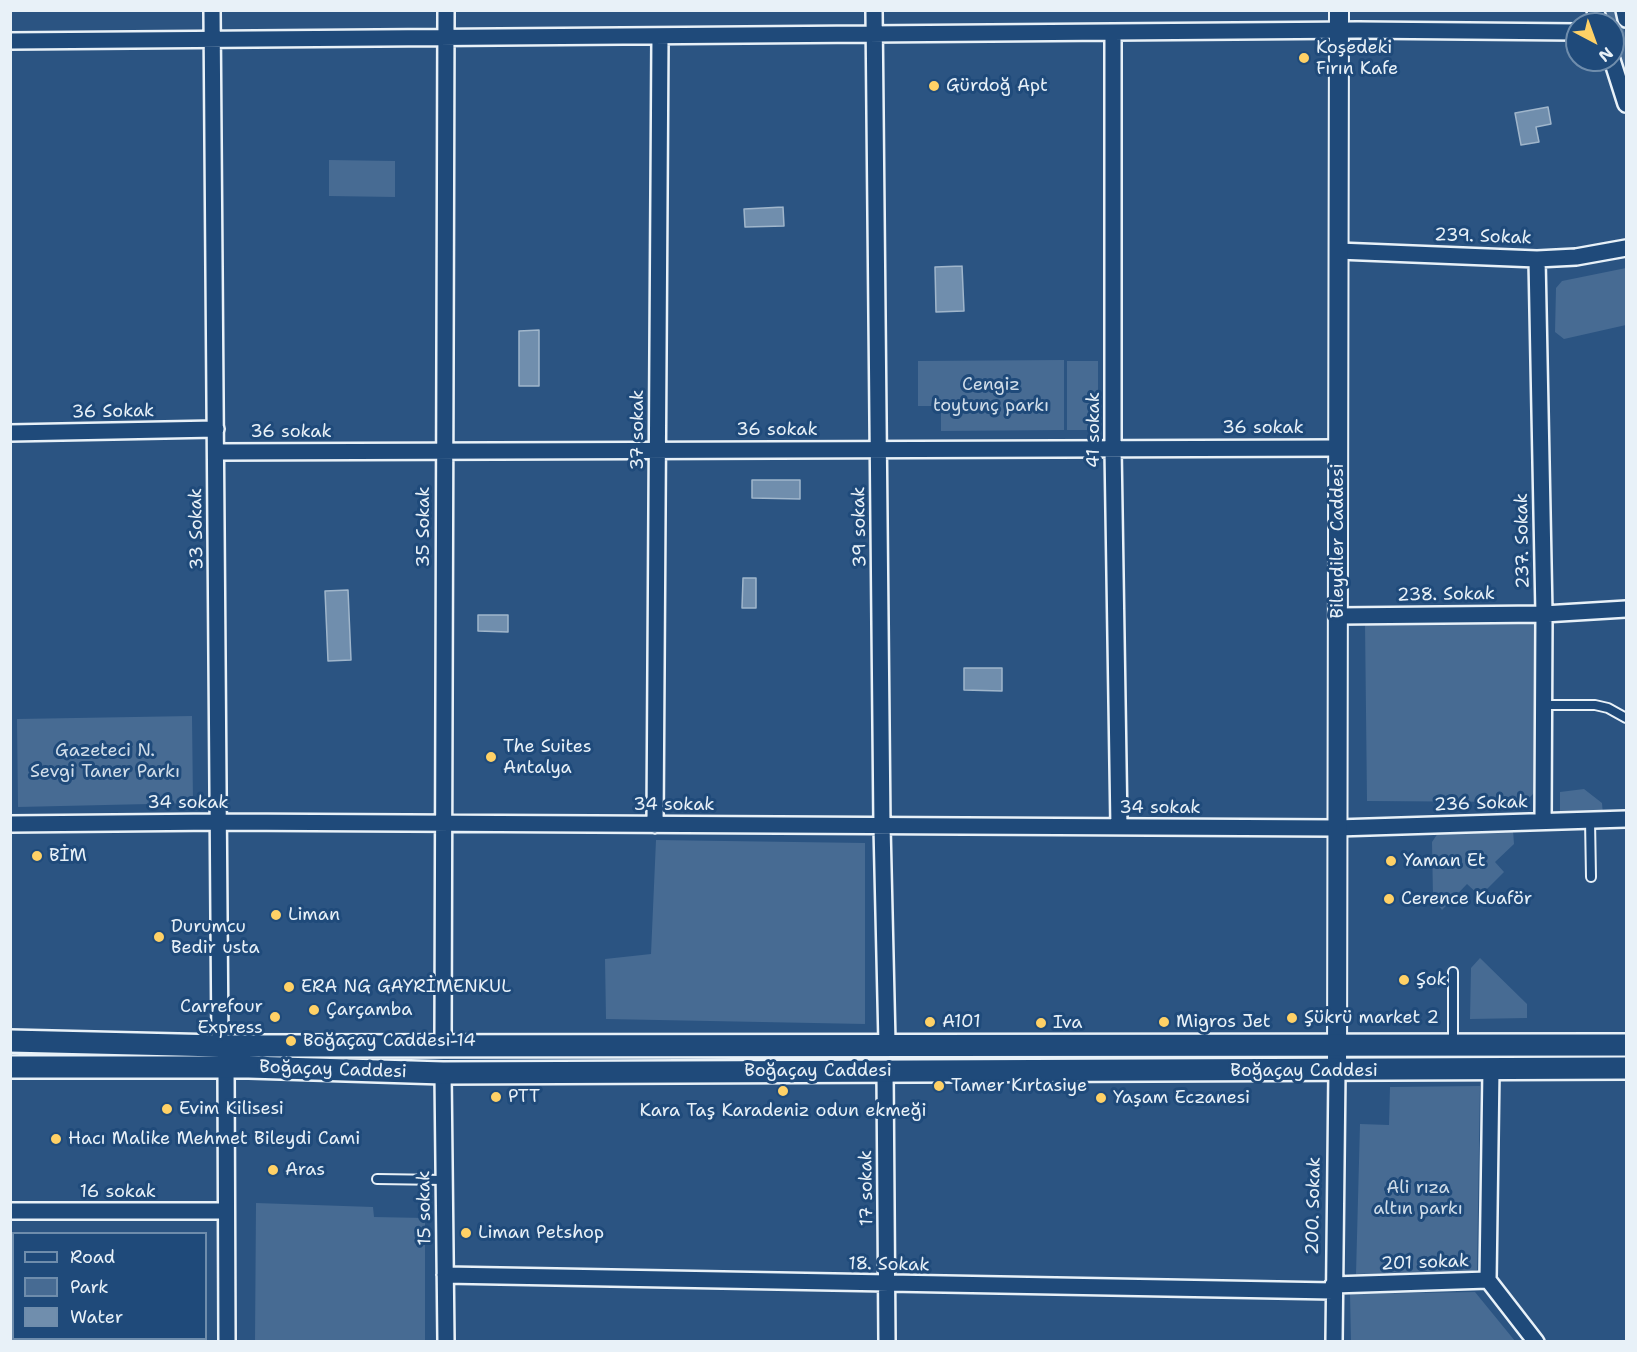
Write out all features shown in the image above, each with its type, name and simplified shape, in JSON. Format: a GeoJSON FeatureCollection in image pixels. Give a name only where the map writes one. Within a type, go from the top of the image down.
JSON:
{"type":"FeatureCollection","features":[{"type":"Feature","properties":{"kind":"main road","name":"Boğaçay Caddesi"},"geometry":{"type":"LineString","coordinates":[[10,1041],[220,1046],[442,1044],[1626,1045]]}},
{"type":"Feature","properties":{"kind":"main road","name":"Boğaçay Caddesi"},"geometry":{"type":"LineString","coordinates":[[10,1067],[226,1067],[443,1073],[1626,1068]]}},
{"type":"Feature","properties":{"kind":"street","name":"33 Sokak"},"geometry":{"type":"LineString","coordinates":[[212,10],[220,1046]]}},
{"type":"Feature","properties":{"kind":"street","name":"35 Sokak"},"geometry":{"type":"LineString","coordinates":[[442,1044],[446,10]]}},
{"type":"Feature","properties":{"kind":"street","name":"39 sokak"},"geometry":{"type":"LineString","coordinates":[[874,10],[882,826],[887,1044]]}},
{"type":"Feature","properties":{"kind":"street","name":"Bileydiler Caddesi"},"geometry":{"type":"LineString","coordinates":[[1337,1071],[1339,10]]}},
{"type":"Feature","properties":{"kind":"street"},"geometry":{"type":"LineString","coordinates":[[1624,10],[1626,19]]}},
{"type":"Feature","properties":{"kind":"street"},"geometry":{"type":"LineString","coordinates":[[10,41],[1339,31],[1565,32]]}},
{"type":"Feature","properties":{"kind":"street","name":"41 sokak"},"geometry":{"type":"LineString","coordinates":[[1113,33],[1113,448],[1119,827]]}},
{"type":"Feature","properties":{"kind":"street","name":"37 sokak"},"geometry":{"type":"LineString","coordinates":[[655,825],[660,36]]}},
{"type":"Feature","properties":{"kind":"street"},"geometry":{"type":"LineString","coordinates":[[1616,72],[1626,104]]}},
{"type":"Feature","properties":{"kind":"street","name":"239. Sokak"},"geometry":{"type":"LineString","coordinates":[[1338,251],[1537,259],[1576,257],[1626,248]]}},
{"type":"Feature","properties":{"kind":"street","name":"237. Sokak"},"geometry":{"type":"LineString","coordinates":[[1537,259],[1544,614],[1543,821]]}},
{"type":"Feature","properties":{"kind":"street","name":"36 Sokak"},"geometry":{"type":"LineString","coordinates":[[10,433],[216,429]]}},
{"type":"Feature","properties":{"kind":"street","name":"36 sokak"},"geometry":{"type":"LineString","coordinates":[[216,452],[1338,448]]}},
{"type":"Feature","properties":{"kind":"street","name":"238. Sokak"},"geometry":{"type":"LineString","coordinates":[[1338,616],[1544,614],[1626,609]]}},
{"type":"Feature","properties":{"kind":"street","name":"236 Sokak"},"geometry":{"type":"LineString","coordinates":[[1337,828],[1626,819]]}},
{"type":"Feature","properties":{"kind":"street","name":"34 sokak"},"geometry":{"type":"LineString","coordinates":[[10,824],[220,822],[1337,828]]}},
{"type":"Feature","properties":{"kind":"street"},"geometry":{"type":"LineString","coordinates":[[226,1067],[226,1341]]}},
{"type":"Feature","properties":{"kind":"street","name":"201 sokak"},"geometry":{"type":"LineString","coordinates":[[1333,1288],[1488,1280],[1491,1069]]}},
{"type":"Feature","properties":{"kind":"street","name":"17 sokak"},"geometry":{"type":"LineString","coordinates":[[885,1071],[887,1341]]}},
{"type":"Feature","properties":{"kind":"street","name":"200. Sokak"},"geometry":{"type":"LineString","coordinates":[[1334,1341],[1337,1071]]}},
{"type":"Feature","properties":{"kind":"street","name":"15 sokak"},"geometry":{"type":"LineString","coordinates":[[443,1073],[446,1341]]}},
{"type":"Feature","properties":{"kind":"street","name":"16 sokak"},"geometry":{"type":"LineString","coordinates":[[10,1211],[225,1212]]}},
{"type":"Feature","properties":{"kind":"street","name":"18. Sokak"},"geometry":{"type":"LineString","coordinates":[[445,1275],[888,1285],[1333,1288]]}},
{"type":"Feature","properties":{"kind":"street"},"geometry":{"type":"LineString","coordinates":[[1488,1280],[1536,1341]]}},
{"type":"Feature","properties":{"kind":"lane"},"geometry":{"type":"LineString","coordinates":[[1544,705],[1595,705],[1608,708],[1626,718]]}},
{"type":"Feature","properties":{"kind":"lane"},"geometry":{"type":"LineString","coordinates":[[1590,820],[1591,877]]}},
{"type":"Feature","properties":{"kind":"lane"},"geometry":{"type":"LineString","coordinates":[[1453,972],[1453,1044]]}},
{"type":"Feature","properties":{"kind":"lane"},"geometry":{"type":"LineString","coordinates":[[377,1179],[444,1180]]}},
{"type":"Feature","properties":{"kind":"green space"},"geometry":{"type":"Polygon","coordinates":[[[1625,33],[1626,36],[1626,89],[1620,72],[1625,72],[1625,33]]]}},
{"type":"Feature","properties":{"kind":"green space"},"geometry":{"type":"Polygon","coordinates":[[[329,160],[395,161],[395,197],[329,196],[329,160]]]}},
{"type":"Feature","properties":{"kind":"green space"},"geometry":{"type":"Polygon","coordinates":[[[1626,268],[1626,325],[1564,339],[1555,332],[1556,288],[1562,281],[1626,268]]]}},
{"type":"Feature","properties":{"kind":"green space","name":"Cengiz toytunç parkı"},"geometry":{"type":"Polygon","coordinates":[[[1064,360],[1064,430],[941,431],[941,406],[918,406],[918,361],[1064,360]]]}},
{"type":"Feature","properties":{"kind":"green space"},"geometry":{"type":"Polygon","coordinates":[[[1067,361],[1098,361],[1098,430],[1067,430],[1067,361]]]}},
{"type":"Feature","properties":{"kind":"green space"},"geometry":{"type":"Polygon","coordinates":[[[1536,620],[1534,793],[1521,802],[1367,801],[1365,623],[1536,620]]]}},
{"type":"Feature","properties":{"kind":"green space","name":"Gazeteci N. Sevgi Taner Parkı"},"geometry":{"type":"Polygon","coordinates":[[[192,716],[193,803],[18,807],[17,719],[192,716]]]}},
{"type":"Feature","properties":{"kind":"green space"},"geometry":{"type":"Polygon","coordinates":[[[1584,789],[1602,803],[1603,815],[1560,817],[1560,792],[1584,789]]]}},
{"type":"Feature","properties":{"kind":"green space"},"geometry":{"type":"Polygon","coordinates":[[[1513,830],[1514,844],[1495,862],[1504,872],[1480,896],[1467,884],[1442,910],[1433,898],[1432,842],[1438,833],[1513,830]]]}},
{"type":"Feature","properties":{"kind":"green space"},"geometry":{"type":"Polygon","coordinates":[[[656,840],[865,843],[865,1024],[606,1019],[605,959],[651,954],[656,840]]]}},
{"type":"Feature","properties":{"kind":"green space"},"geometry":{"type":"Polygon","coordinates":[[[1480,958],[1527,1004],[1527,1018],[1470,1019],[1471,968],[1480,958]]]}},
{"type":"Feature","properties":{"kind":"green space","name":"Ali rıza altın parkı"},"geometry":{"type":"Polygon","coordinates":[[[1480,1086],[1477,1270],[1356,1274],[1360,1124],[1389,1125],[1390,1087],[1480,1086]]]}},
{"type":"Feature","properties":{"kind":"green space"},"geometry":{"type":"Polygon","coordinates":[[[256,1203],[373,1207],[374,1217],[425,1218],[425,1341],[255,1341],[256,1203]]]}},
{"type":"Feature","properties":{"kind":"green space"},"geometry":{"type":"Polygon","coordinates":[[[1475,1292],[1515,1341],[1351,1341],[1350,1294],[1475,1292]]]}},
{"type":"Feature","properties":{"kind":"water"},"geometry":{"type":"Polygon","coordinates":[[[1548,107],[1551,124],[1536,127],[1539,142],[1521,145],[1515,113],[1548,107]]]}},
{"type":"Feature","properties":{"kind":"water"},"geometry":{"type":"Polygon","coordinates":[[[783,207],[784,226],[745,227],[744,209],[783,207]]]}},
{"type":"Feature","properties":{"kind":"water"},"geometry":{"type":"Polygon","coordinates":[[[962,266],[964,311],[936,312],[935,267],[962,266]]]}},
{"type":"Feature","properties":{"kind":"water"},"geometry":{"type":"Polygon","coordinates":[[[539,330],[539,386],[519,386],[519,331],[539,330]]]}},
{"type":"Feature","properties":{"kind":"water"},"geometry":{"type":"Polygon","coordinates":[[[752,480],[800,480],[800,499],[752,498],[752,480]]]}},
{"type":"Feature","properties":{"kind":"water"},"geometry":{"type":"Polygon","coordinates":[[[743,578],[756,578],[756,608],[742,608],[743,578]]]}},
{"type":"Feature","properties":{"kind":"water"},"geometry":{"type":"Polygon","coordinates":[[[348,590],[351,660],[328,661],[325,591],[348,590]]]}},
{"type":"Feature","properties":{"kind":"water"},"geometry":{"type":"Polygon","coordinates":[[[478,615],[508,615],[508,632],[478,631],[478,615]]]}},
{"type":"Feature","properties":{"kind":"water"},"geometry":{"type":"Polygon","coordinates":[[[964,668],[1002,668],[1002,691],[964,690],[964,668]]]}},
{"type":"Feature","properties":{"kind":"place","name":"Koşedeki Fırın Kafe"},"geometry":{"type":"Point","coordinates":[1304,58]}},
{"type":"Feature","properties":{"kind":"place","name":"Gürdoğ Apt"},"geometry":{"type":"Point","coordinates":[934,86]}},
{"type":"Feature","properties":{"kind":"place","name":"The Suites Antalya"},"geometry":{"type":"Point","coordinates":[491,757]}},
{"type":"Feature","properties":{"kind":"place","name":"BİM"},"geometry":{"type":"Point","coordinates":[37,856]}},
{"type":"Feature","properties":{"kind":"place","name":"Yaman Et"},"geometry":{"type":"Point","coordinates":[1391,861]}},
{"type":"Feature","properties":{"kind":"place","name":"Cerence Kuaför"},"geometry":{"type":"Point","coordinates":[1389,899]}},
{"type":"Feature","properties":{"kind":"place","name":"Liman"},"geometry":{"type":"Point","coordinates":[276,915]}},
{"type":"Feature","properties":{"kind":"place","name":"Durumcu Bedir usta"},"geometry":{"type":"Point","coordinates":[159,937]}},
{"type":"Feature","properties":{"kind":"place","name":"Şok"},"geometry":{"type":"Point","coordinates":[1404,980]}},
{"type":"Feature","properties":{"kind":"place","name":"ERA NG GAYRİMENKUL"},"geometry":{"type":"Point","coordinates":[289,987]}},
{"type":"Feature","properties":{"kind":"place","name":"Çarçamba"},"geometry":{"type":"Point","coordinates":[314,1010]}},
{"type":"Feature","properties":{"kind":"place","name":"Carrefour Express"},"geometry":{"type":"Point","coordinates":[275,1017]}},
{"type":"Feature","properties":{"kind":"place","name":"Şükrü market 2"},"geometry":{"type":"Point","coordinates":[1292,1018]}},
{"type":"Feature","properties":{"kind":"place","name":"A101"},"geometry":{"type":"Point","coordinates":[930,1022]}},
{"type":"Feature","properties":{"kind":"place","name":"Migros Jet"},"geometry":{"type":"Point","coordinates":[1164,1022]}},
{"type":"Feature","properties":{"kind":"place","name":"Iva"},"geometry":{"type":"Point","coordinates":[1041,1023]}},
{"type":"Feature","properties":{"kind":"place","name":"Boğaçay Caddesi-14"},"geometry":{"type":"Point","coordinates":[291,1041]}},
{"type":"Feature","properties":{"kind":"place","name":"Tamer Kırtasiye"},"geometry":{"type":"Point","coordinates":[939,1086]}},
{"type":"Feature","properties":{"kind":"place","name":"Kara Taş Karadeniz odun ekmeği"},"geometry":{"type":"Point","coordinates":[783,1091]}},
{"type":"Feature","properties":{"kind":"place","name":"PTT"},"geometry":{"type":"Point","coordinates":[496,1097]}},
{"type":"Feature","properties":{"kind":"place","name":"Yaşam Eczanesi"},"geometry":{"type":"Point","coordinates":[1101,1098]}},
{"type":"Feature","properties":{"kind":"place","name":"Evim Kilisesi"},"geometry":{"type":"Point","coordinates":[167,1109]}},
{"type":"Feature","properties":{"kind":"place","name":"Hacı Malike Mehmet Bileydi Cami"},"geometry":{"type":"Point","coordinates":[56,1139]}},
{"type":"Feature","properties":{"kind":"place","name":"Aras"},"geometry":{"type":"Point","coordinates":[273,1170]}},
{"type":"Feature","properties":{"kind":"place","name":"Liman Petshop"},"geometry":{"type":"Point","coordinates":[466,1233]}}]}
